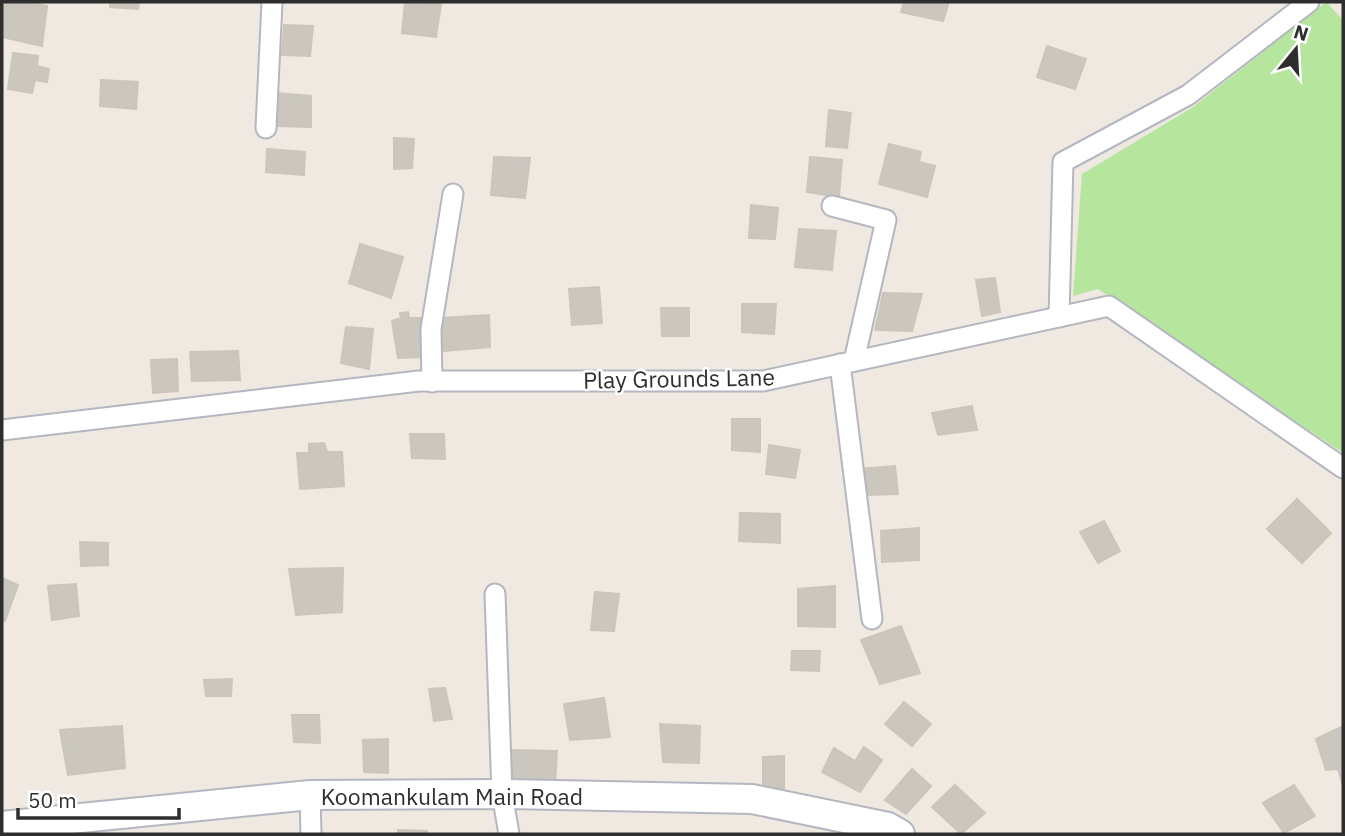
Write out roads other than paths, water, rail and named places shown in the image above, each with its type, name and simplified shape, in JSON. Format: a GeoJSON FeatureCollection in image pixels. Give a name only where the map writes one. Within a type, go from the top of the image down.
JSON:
{"type":"FeatureCollection","features":[{"type":"Feature","properties":{"kind":"street"},"geometry":{"type":"LineString","coordinates":[[266,128],[272,2]]}},
{"type":"Feature","properties":{"kind":"street"},"geometry":{"type":"LineString","coordinates":[[1059,317],[1063,162],[1188,95],[1309,2]]}},
{"type":"Feature","properties":{"kind":"street"},"geometry":{"type":"LineString","coordinates":[[432,382],[431,328],[453,194]]}},
{"type":"Feature","properties":{"kind":"street"},"geometry":{"type":"LineString","coordinates":[[832,206],[886,220],[847,363],[872,619]]}},
{"type":"Feature","properties":{"kind":"street","name":"Play Grounds Lane"},"geometry":{"type":"LineString","coordinates":[[2,430],[432,382],[763,381],[1109,306],[1343,468]]}},
{"type":"Feature","properties":{"kind":"street"},"geometry":{"type":"LineString","coordinates":[[495,594],[502,794],[509,834]]}},
{"type":"Feature","properties":{"kind":"street","name":"Koomankulam Main Road"},"geometry":{"type":"LineString","coordinates":[[2,826],[50,827],[310,795],[502,794],[752,799],[888,827],[900,834]]}},
{"type":"Feature","properties":{"kind":"street"},"geometry":{"type":"LineString","coordinates":[[310,795],[311,834]]}}]}
